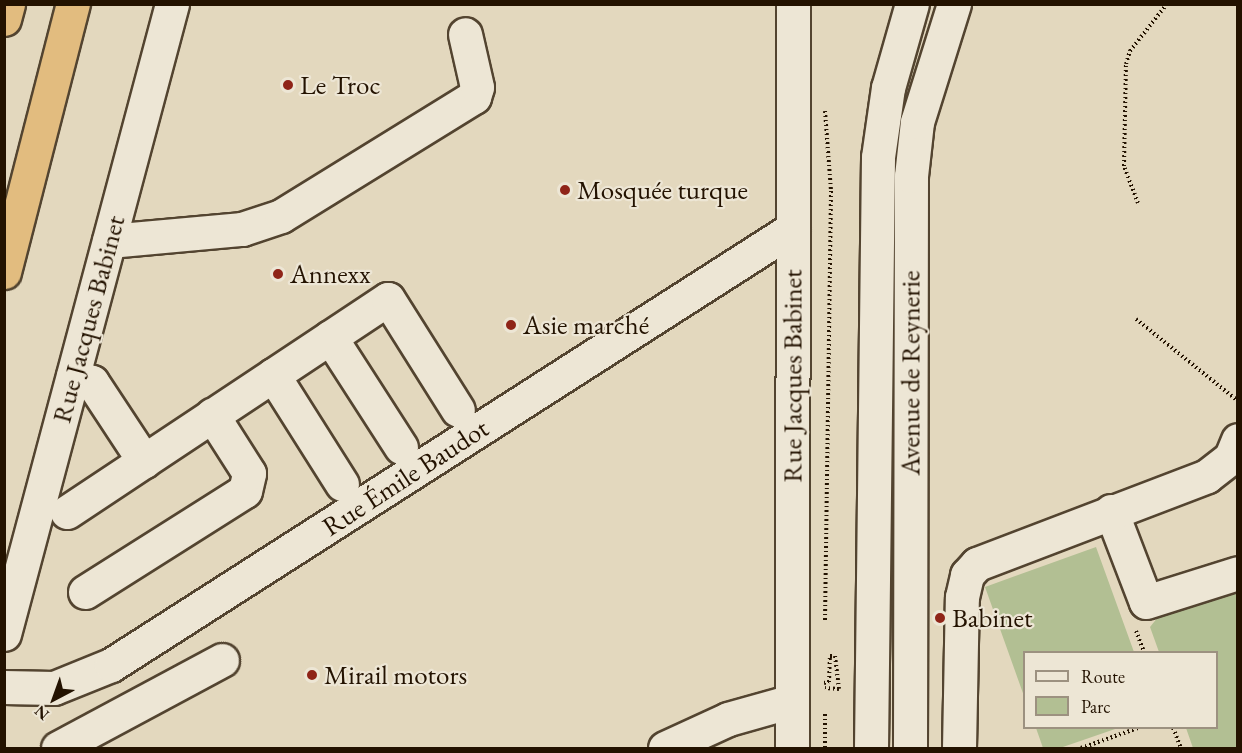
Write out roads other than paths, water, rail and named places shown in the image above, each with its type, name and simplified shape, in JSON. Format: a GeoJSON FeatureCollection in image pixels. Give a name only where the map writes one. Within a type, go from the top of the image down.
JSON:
{"type":"FeatureCollection","features":[{"type":"Feature","properties":{"kind":"highway"},"geometry":{"type":"LineString","coordinates":[[4,19],[8,4]]}},
{"type":"Feature","properties":{"kind":"highway"},"geometry":{"type":"LineString","coordinates":[[4,272],[73,4]]}},
{"type":"Feature","properties":{"kind":"street","name":"Rue Jacques Babinet"},"geometry":{"type":"LineString","coordinates":[[4,634],[172,4]]}},
{"type":"Feature","properties":{"kind":"street","name":"Rue Jacques Babinet"},"geometry":{"type":"LineString","coordinates":[[792,748],[793,4]]}},
{"type":"Feature","properties":{"kind":"street","name":"Avenue de Reynerie"},"geometry":{"type":"LineString","coordinates":[[871,748],[878,168],[888,88],[912,4]]}},
{"type":"Feature","properties":{"kind":"street","name":"Avenue de Reynerie"},"geometry":{"type":"LineString","coordinates":[[910,748],[911,176],[917,122],[954,4]]}},
{"type":"Feature","properties":{"kind":"street"},"geometry":{"type":"LineString","coordinates":[[109,241],[242,229],[281,216],[474,97],[477,87],[465,34]]}},
{"type":"Feature","properties":{"kind":"street","name":"Rue Émile Baudot"},"geometry":{"type":"LineString","coordinates":[[4,687],[54,688],[111,665],[792,229]]}},
{"type":"Feature","properties":{"kind":"street"},"geometry":{"type":"LineString","coordinates":[[67,512],[388,299],[458,410]]}},
{"type":"Feature","properties":{"kind":"street"},"geometry":{"type":"LineString","coordinates":[[330,337],[401,447]]}},
{"type":"Feature","properties":{"kind":"street"},"geometry":{"type":"LineString","coordinates":[[273,375],[342,484]]}},
{"type":"Feature","properties":{"kind":"street"},"geometry":{"type":"LineString","coordinates":[[73,376],[92,382],[144,461]]}},
{"type":"Feature","properties":{"kind":"street"},"geometry":{"type":"LineString","coordinates":[[85,592],[245,491],[249,473],[212,415]]}},
{"type":"Feature","properties":{"kind":"street"},"geometry":{"type":"LineString","coordinates":[[959,748],[967,575],[991,555],[1220,469],[1238,440]]}},
{"type":"Feature","properties":{"kind":"street"},"geometry":{"type":"LineString","coordinates":[[1112,511],[1146,602],[1238,573]]}},
{"type":"Feature","properties":{"kind":"street"},"geometry":{"type":"LineString","coordinates":[[58,748],[222,660]]}},
{"type":"Feature","properties":{"kind":"street"},"geometry":{"type":"LineString","coordinates":[[665,748],[728,719],[792,701]]}},
{"type":"Feature","properties":{"kind":"place","name":"Le Troc"},"geometry":{"type":"Point","coordinates":[288,85]}},
{"type":"Feature","properties":{"kind":"place","name":"Mosquée turque"},"geometry":{"type":"Point","coordinates":[565,190]}},
{"type":"Feature","properties":{"kind":"place","name":"Annexx"},"geometry":{"type":"Point","coordinates":[278,274]}},
{"type":"Feature","properties":{"kind":"place","name":"Asie marché"},"geometry":{"type":"Point","coordinates":[511,325]}},
{"type":"Feature","properties":{"kind":"place","name":"Babinet"},"geometry":{"type":"Point","coordinates":[940,618]}},
{"type":"Feature","properties":{"kind":"place","name":"Mirail motors"},"geometry":{"type":"Point","coordinates":[312,675]}}]}
